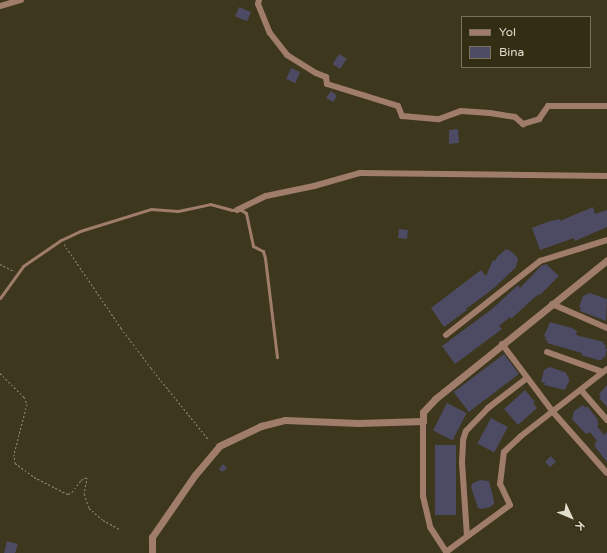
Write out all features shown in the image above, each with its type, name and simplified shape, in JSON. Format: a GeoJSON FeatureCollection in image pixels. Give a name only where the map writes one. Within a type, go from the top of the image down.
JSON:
{"type":"FeatureCollection","features":[{"type":"Feature","properties":{"kind":"street"},"geometry":{"type":"LineString","coordinates":[[0,6],[21,0]]}},
{"type":"Feature","properties":{"kind":"street"},"geometry":{"type":"LineString","coordinates":[[259,0],[258,4],[270,33],[286,54],[316,73],[326,77],[327,84],[398,106],[402,116],[439,119],[461,111],[490,113],[515,117],[523,124],[539,118],[544,109],[548,106],[607,106]]}},
{"type":"Feature","properties":{"kind":"street"},"geometry":{"type":"LineString","coordinates":[[237,210],[266,196],[314,186],[360,173],[607,176]]}},
{"type":"Feature","properties":{"kind":"street"},"geometry":{"type":"LineString","coordinates":[[446,335],[540,261],[607,240]]}},
{"type":"Feature","properties":{"kind":"street"},"geometry":{"type":"LineString","coordinates":[[605,370],[521,436],[504,452],[500,484],[510,505],[446,552],[430,527],[423,496],[423,412],[435,399],[607,260]]}},
{"type":"Feature","properties":{"kind":"street"},"geometry":{"type":"LineString","coordinates":[[552,304],[607,328]]}},
{"type":"Feature","properties":{"kind":"street"},"geometry":{"type":"LineString","coordinates":[[502,344],[553,412],[607,474]]}},
{"type":"Feature","properties":{"kind":"street"},"geometry":{"type":"LineString","coordinates":[[547,352],[605,370]]}},
{"type":"Feature","properties":{"kind":"street"},"geometry":{"type":"LineString","coordinates":[[467,536],[462,462],[463,440],[466,431],[488,408],[527,378]]}},
{"type":"Feature","properties":{"kind":"street"},"geometry":{"type":"LineString","coordinates":[[581,390],[607,420]]}},
{"type":"Feature","properties":{"kind":"street"},"geometry":{"type":"LineString","coordinates":[[152,553],[152,537],[164,518],[195,475],[219,446],[233,438],[261,426],[285,420],[358,423],[423,421]]}},
{"type":"Feature","properties":{"kind":"lane"},"geometry":{"type":"LineString","coordinates":[[0,298],[17,273],[31,260],[61,240],[80,231],[150,209],[178,211],[210,204],[244,211],[246,213],[253,246],[263,252],[265,258],[277,358]]}},
{"type":"Feature","properties":{"kind":"path"},"geometry":{"type":"LineString","coordinates":[[61,240],[125,334],[208,439]]}},
{"type":"Feature","properties":{"kind":"path"},"geometry":{"type":"LineString","coordinates":[[0,264],[17,273]]}},
{"type":"Feature","properties":{"kind":"path"},"geometry":{"type":"LineString","coordinates":[[0,373],[24,396],[27,404],[14,454],[15,462],[34,476],[68,494],[72,492],[81,480],[87,477],[84,494],[89,508],[103,520],[119,529]]}},
{"type":"Feature","properties":{"kind":"building"},"geometry":{"type":"Polygon","coordinates":[[[239,7],[251,12],[247,21],[235,16],[239,7]]]}},
{"type":"Feature","properties":{"kind":"building"},"geometry":{"type":"Polygon","coordinates":[[[339,54],[347,59],[340,69],[333,64],[339,54]]]}},
{"type":"Feature","properties":{"kind":"building"},"geometry":{"type":"Polygon","coordinates":[[[291,68],[300,72],[295,83],[286,79],[291,68]]]}},
{"type":"Feature","properties":{"kind":"building"},"geometry":{"type":"Polygon","coordinates":[[[331,91],[337,96],[333,102],[326,98],[331,91]]]}},
{"type":"Feature","properties":{"kind":"building"},"geometry":{"type":"Polygon","coordinates":[[[458,129],[459,143],[449,144],[449,130],[458,129]]]}},
{"type":"Feature","properties":{"kind":"building"},"geometry":{"type":"Polygon","coordinates":[[[593,207],[595,214],[607,210],[607,227],[575,241],[574,238],[540,250],[532,228],[550,221],[560,219],[560,221],[593,207]]]}},
{"type":"Feature","properties":{"kind":"building"},"geometry":{"type":"Polygon","coordinates":[[[399,229],[408,230],[407,239],[398,238],[399,229]]]}},
{"type":"Feature","properties":{"kind":"building"},"geometry":{"type":"Polygon","coordinates":[[[506,249],[518,258],[516,267],[494,288],[444,327],[431,308],[481,270],[486,276],[493,260],[495,261],[497,257],[506,249]]]}},
{"type":"Feature","properties":{"kind":"building"},"geometry":{"type":"Polygon","coordinates":[[[546,264],[559,276],[540,295],[539,294],[535,297],[511,319],[510,317],[499,326],[502,329],[455,364],[442,346],[492,309],[518,285],[520,288],[541,266],[546,264]]]}},
{"type":"Feature","properties":{"kind":"building"},"geometry":{"type":"Polygon","coordinates":[[[590,293],[607,299],[606,321],[580,311],[581,308],[579,307],[583,296],[590,293]]]}},
{"type":"Feature","properties":{"kind":"building"},"geometry":{"type":"Polygon","coordinates":[[[550,322],[572,328],[577,331],[576,335],[604,342],[603,344],[606,345],[605,348],[607,349],[605,358],[603,357],[602,360],[598,360],[581,355],[582,353],[547,343],[548,341],[545,340],[546,337],[544,336],[550,322]]]}},
{"type":"Feature","properties":{"kind":"building"},"geometry":{"type":"Polygon","coordinates":[[[504,354],[519,374],[469,412],[454,392],[504,354]]]}},
{"type":"Feature","properties":{"kind":"building"},"geometry":{"type":"Polygon","coordinates":[[[550,367],[567,373],[566,375],[569,376],[568,379],[570,379],[565,390],[544,385],[545,383],[541,382],[544,370],[550,367]]]}},
{"type":"Feature","properties":{"kind":"building"},"geometry":{"type":"Polygon","coordinates":[[[607,385],[607,407],[599,398],[601,397],[599,394],[607,385]]]}},
{"type":"Feature","properties":{"kind":"building"},"geometry":{"type":"Polygon","coordinates":[[[525,390],[535,402],[533,403],[537,408],[518,425],[504,409],[525,390]]]}},
{"type":"Feature","properties":{"kind":"building"},"geometry":{"type":"Polygon","coordinates":[[[447,403],[467,413],[453,441],[433,431],[447,403]]]}},
{"type":"Feature","properties":{"kind":"building"},"geometry":{"type":"Polygon","coordinates":[[[583,405],[586,408],[587,406],[598,420],[597,422],[599,424],[597,426],[604,435],[607,432],[607,462],[595,447],[596,446],[594,444],[597,441],[590,432],[587,434],[584,432],[572,419],[574,411],[583,405]]]}},
{"type":"Feature","properties":{"kind":"building"},"geometry":{"type":"Polygon","coordinates":[[[491,418],[508,427],[494,453],[477,444],[491,418]]]}},
{"type":"Feature","properties":{"kind":"building"},"geometry":{"type":"Polygon","coordinates":[[[435,445],[456,445],[456,515],[435,515],[435,445]]]}},
{"type":"Feature","properties":{"kind":"building"},"geometry":{"type":"Polygon","coordinates":[[[551,456],[556,462],[550,467],[545,462],[551,456]]]}},
{"type":"Feature","properties":{"kind":"building"},"geometry":{"type":"Polygon","coordinates":[[[223,464],[227,468],[222,472],[219,469],[223,464]]]}},
{"type":"Feature","properties":{"kind":"building"},"geometry":{"type":"Polygon","coordinates":[[[480,480],[489,481],[494,501],[494,504],[490,507],[482,509],[478,508],[471,487],[473,483],[480,480]]]}},
{"type":"Feature","properties":{"kind":"building"},"geometry":{"type":"Polygon","coordinates":[[[7,541],[18,544],[15,553],[4,553],[7,541]]]}}]}
